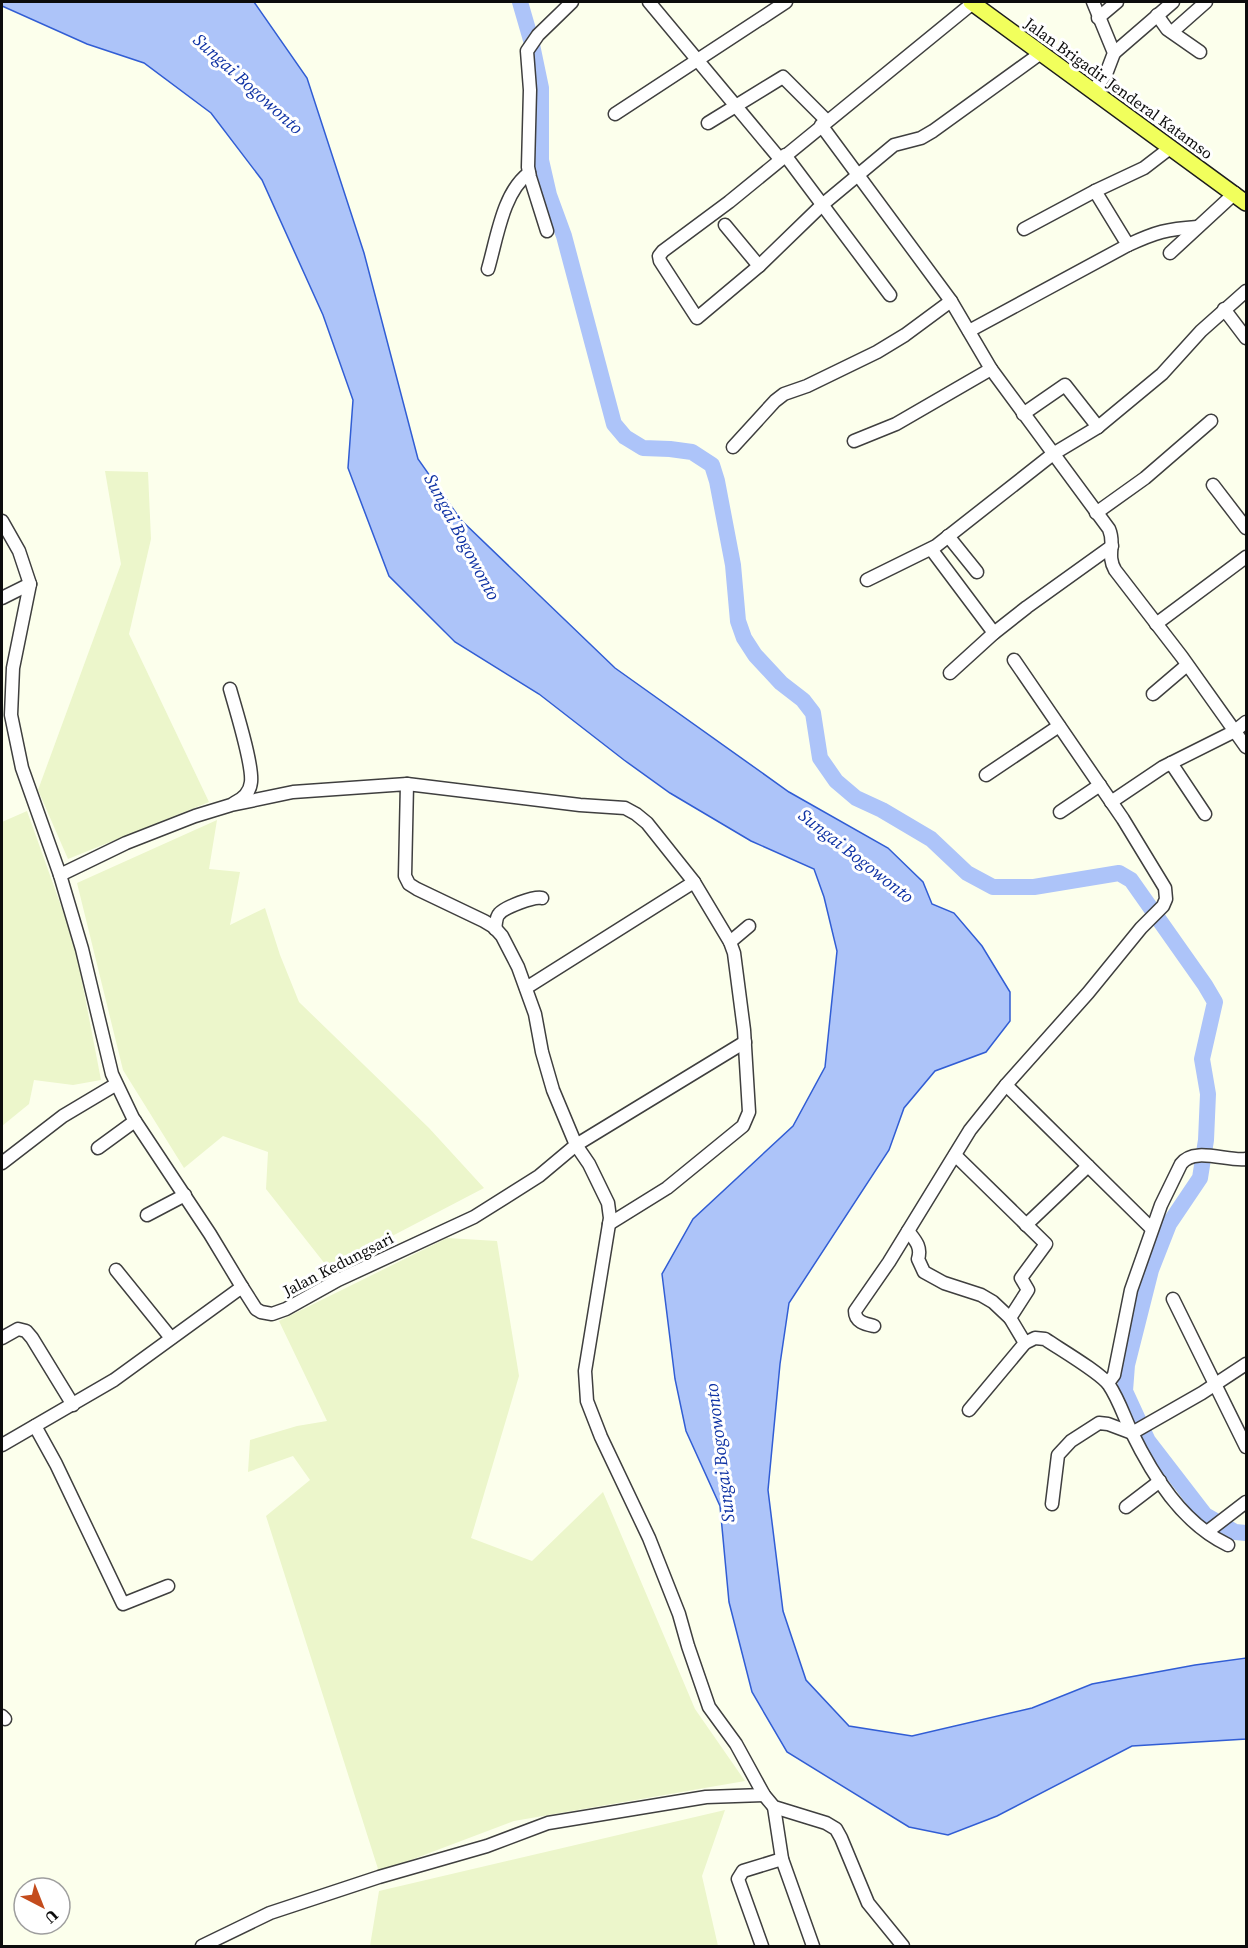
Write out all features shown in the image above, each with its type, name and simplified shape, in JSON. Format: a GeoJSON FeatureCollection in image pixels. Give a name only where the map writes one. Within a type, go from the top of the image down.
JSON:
{"type":"FeatureCollection","features":[{"type":"Feature","properties":{"kind":"main road","name":"Jalan Brigadir Jenderal Katamso"},"geometry":{"type":"LineString","coordinates":[[972,2],[1241,198]]}},
{"type":"Feature","properties":{"kind":"street"},"geometry":{"type":"LineString","coordinates":[[547,231],[529,173],[530,90],[527,51],[538,35],[572,2]]}},
{"type":"Feature","properties":{"kind":"street"},"geometry":{"type":"LineString","coordinates":[[649,2],[736,106],[783,157],[890,295]]}},
{"type":"Feature","properties":{"kind":"street"},"geometry":{"type":"LineString","coordinates":[[615,114],[786,2]]}},
{"type":"Feature","properties":{"kind":"street"},"geometry":{"type":"LineString","coordinates":[[972,2],[729,202],[659,256],[697,318],[759,266],[822,205],[894,145],[921,138],[933,131],[1041,53]]}},
{"type":"Feature","properties":{"kind":"street"},"geometry":{"type":"LineString","coordinates":[[1093,2],[1114,52]]}},
{"type":"Feature","properties":{"kind":"street"},"geometry":{"type":"LineString","coordinates":[[1098,18],[1117,2]]}},
{"type":"Feature","properties":{"kind":"street"},"geometry":{"type":"LineString","coordinates":[[1093,91],[1106,74],[1114,52],[1173,2]]}},
{"type":"Feature","properties":{"kind":"street"},"geometry":{"type":"LineString","coordinates":[[1172,32],[1206,2]]}},
{"type":"Feature","properties":{"kind":"street"},"geometry":{"type":"LineString","coordinates":[[1157,15],[1172,32],[1200,52]]}},
{"type":"Feature","properties":{"kind":"street"},"geometry":{"type":"LineString","coordinates":[[708,123],[783,77],[824,123],[951,301],[991,369],[1109,529],[1112,536],[1110,561],[1115,570],[1246,747]]}},
{"type":"Feature","properties":{"kind":"street"},"geometry":{"type":"LineString","coordinates":[[1024,229],[1144,168],[1170,148]]}},
{"type":"Feature","properties":{"kind":"street"},"geometry":{"type":"LineString","coordinates":[[488,269],[510,195],[516,184],[529,173]]}},
{"type":"Feature","properties":{"kind":"street"},"geometry":{"type":"LineString","coordinates":[[1095,191],[1128,245]]}},
{"type":"Feature","properties":{"kind":"street"},"geometry":{"type":"LineString","coordinates":[[1170,253],[1197,227],[1241,198]]}},
{"type":"Feature","properties":{"kind":"street"},"geometry":{"type":"LineString","coordinates":[[725,225],[759,266]]}},
{"type":"Feature","properties":{"kind":"street"},"geometry":{"type":"LineString","coordinates":[[969,331],[1152,234],[1169,229],[1197,227]]}},
{"type":"Feature","properties":{"kind":"street"},"geometry":{"type":"LineString","coordinates":[[867,580],[931,549],[1053,454],[1098,427],[1162,374],[1201,331],[1246,291]]}},
{"type":"Feature","properties":{"kind":"street"},"geometry":{"type":"LineString","coordinates":[[733,447],[784,394],[807,386],[877,352],[905,335],[951,301]]}},
{"type":"Feature","properties":{"kind":"street"},"geometry":{"type":"LineString","coordinates":[[1224,309],[1246,338]]}},
{"type":"Feature","properties":{"kind":"street"},"geometry":{"type":"LineString","coordinates":[[854,441],[896,424],[991,369]]}},
{"type":"Feature","properties":{"kind":"street"},"geometry":{"type":"LineString","coordinates":[[1023,414],[1065,385],[1098,427]]}},
{"type":"Feature","properties":{"kind":"street"},"geometry":{"type":"LineString","coordinates":[[1096,513],[1145,478],[1211,421]]}},
{"type":"Feature","properties":{"kind":"street"},"geometry":{"type":"LineString","coordinates":[[1213,485],[1246,528]]}},
{"type":"Feature","properties":{"kind":"street"},"geometry":{"type":"LineString","coordinates":[[2,521],[20,551],[30,584],[13,668],[11,715],[22,768],[60,875],[82,949],[115,1085],[135,1121],[242,1287],[114,1380],[2,1445]]}},
{"type":"Feature","properties":{"kind":"street"},"geometry":{"type":"LineString","coordinates":[[948,536],[977,572]]}},
{"type":"Feature","properties":{"kind":"street"},"geometry":{"type":"LineString","coordinates":[[950,673],[1027,607],[1112,546]]}},
{"type":"Feature","properties":{"kind":"street"},"geometry":{"type":"LineString","coordinates":[[931,549],[994,633]]}},
{"type":"Feature","properties":{"kind":"street"},"geometry":{"type":"LineString","coordinates":[[1156,624],[1246,556]]}},
{"type":"Feature","properties":{"kind":"street"},"geometry":{"type":"LineString","coordinates":[[2,598],[30,584]]}},
{"type":"Feature","properties":{"kind":"street"},"geometry":{"type":"LineString","coordinates":[[874,1326],[863,1324],[855,1315],[855,1311],[908,1231],[970,1130],[1006,1085],[1159,911],[1166,899],[1165,888],[1112,802],[1014,660]]}},
{"type":"Feature","properties":{"kind":"street"},"geometry":{"type":"LineString","coordinates":[[1153,694],[1187,665]]}},
{"type":"Feature","properties":{"kind":"street"},"geometry":{"type":"LineString","coordinates":[[230,689],[248,756],[251,782],[245,796],[231,805]]}},
{"type":"Feature","properties":{"kind":"street"},"geometry":{"type":"LineString","coordinates":[[1112,802],[1171,763],[1235,731],[1246,722]]}},
{"type":"Feature","properties":{"kind":"street"},"geometry":{"type":"LineString","coordinates":[[986,775],[1059,726]]}},
{"type":"Feature","properties":{"kind":"street"},"geometry":{"type":"LineString","coordinates":[[1171,763],[1205,813]]}},
{"type":"Feature","properties":{"kind":"street"},"geometry":{"type":"LineString","coordinates":[[60,875],[126,843],[195,816],[231,805],[293,792],[406,784],[580,805],[625,808],[636,814],[647,823],[694,882],[730,942],[740,991],[749,1112],[743,1126],[667,1188],[609,1224]]}},
{"type":"Feature","properties":{"kind":"street"},"geometry":{"type":"LineString","coordinates":[[406,784],[405,876],[410,884],[495,928],[502,936],[526,988],[535,1014],[542,1052],[553,1090],[576,1145],[589,1164],[608,1203],[610,1218],[585,1371],[587,1401],[601,1437],[649,1538],[679,1614],[709,1707],[736,1744],[764,1795],[774,1806],[826,1823],[836,1829],[868,1903],[903,1947]]}},
{"type":"Feature","properties":{"kind":"street"},"geometry":{"type":"LineString","coordinates":[[1060,812],[1100,785]]}},
{"type":"Feature","properties":{"kind":"street"},"geometry":{"type":"LineString","coordinates":[[526,988],[694,882]]}},
{"type":"Feature","properties":{"kind":"street"},"geometry":{"type":"LineString","coordinates":[[495,928],[498,916],[503,911],[532,898],[542,898]]}},
{"type":"Feature","properties":{"kind":"street"},"geometry":{"type":"LineString","coordinates":[[730,942],[749,926]]}},
{"type":"Feature","properties":{"kind":"street"},"geometry":{"type":"LineString","coordinates":[[576,1145],[745,1042]]}},
{"type":"Feature","properties":{"kind":"street"},"geometry":{"type":"LineString","coordinates":[[2,1163],[63,1116],[115,1085]]}},
{"type":"Feature","properties":{"kind":"street"},"geometry":{"type":"LineString","coordinates":[[1006,1085],[1152,1229]]}},
{"type":"Feature","properties":{"kind":"street"},"geometry":{"type":"LineString","coordinates":[[98,1149],[135,1121]]}},
{"type":"Feature","properties":{"kind":"street","name":"Jalan Kedungsari"},"geometry":{"type":"LineString","coordinates":[[242,1287],[256,1309],[261,1312],[272,1314],[286,1309],[338,1280],[474,1217],[539,1176],[576,1145]]}},
{"type":"Feature","properties":{"kind":"street"},"geometry":{"type":"LineString","coordinates":[[955,1155],[1046,1244],[1021,1278],[1029,1290],[1010,1318]]}},
{"type":"Feature","properties":{"kind":"street"},"geometry":{"type":"LineString","coordinates":[[1108,1383],[1114,1375],[1131,1290],[1161,1205],[1181,1164],[1193,1155],[1236,1161],[1246,1159]]}},
{"type":"Feature","properties":{"kind":"street"},"geometry":{"type":"LineString","coordinates":[[1026,1225],[1088,1166]]}},
{"type":"Feature","properties":{"kind":"street"},"geometry":{"type":"LineString","coordinates":[[147,1215],[185,1196]]}},
{"type":"Feature","properties":{"kind":"street"},"geometry":{"type":"LineString","coordinates":[[908,1231],[921,1252],[918,1259],[924,1272],[944,1283],[981,1295],[993,1302],[1010,1318],[1025,1343]]}},
{"type":"Feature","properties":{"kind":"street"},"geometry":{"type":"LineString","coordinates":[[116,1270],[171,1338]]}},
{"type":"Feature","properties":{"kind":"street"},"geometry":{"type":"LineString","coordinates":[[1173,1299],[1246,1447]]}},
{"type":"Feature","properties":{"kind":"street"},"geometry":{"type":"LineString","coordinates":[[2,1338],[18,1329],[26,1331],[74,1405]]}},
{"type":"Feature","properties":{"kind":"street"},"geometry":{"type":"LineString","coordinates":[[969,1410],[1025,1343],[1035,1338],[1045,1339],[1108,1383],[1134,1432],[1144,1458],[1160,1481],[1189,1518],[1212,1538],[1228,1545]]}},
{"type":"Feature","properties":{"kind":"street"},"geometry":{"type":"LineString","coordinates":[[1052,1504],[1058,1455],[1071,1441],[1099,1424],[1108,1424],[1134,1432],[1215,1385],[1246,1364]]}},
{"type":"Feature","properties":{"kind":"street"},"geometry":{"type":"LineString","coordinates":[[35,1426],[56,1464],[123,1604],[168,1586]]}},
{"type":"Feature","properties":{"kind":"street"},"geometry":{"type":"LineString","coordinates":[[1126,1507],[1160,1481]]}},
{"type":"Feature","properties":{"kind":"street"},"geometry":{"type":"LineString","coordinates":[[1207,1532],[1246,1502]]}},
{"type":"Feature","properties":{"kind":"street"},"geometry":{"type":"LineString","coordinates":[[202,1947],[270,1913],[379,1877],[487,1846],[548,1823],[706,1797],[764,1795]]}},
{"type":"Feature","properties":{"kind":"street"},"geometry":{"type":"LineString","coordinates":[[774,1806],[782,1859],[813,1947]]}},
{"type":"Feature","properties":{"kind":"street"},"geometry":{"type":"LineString","coordinates":[[762,1947],[738,1879],[743,1871],[782,1859]]}},
{"type":"Feature","properties":{"kind":"green space"},"geometry":{"type":"Polygon","coordinates":[[[105,471],[148,472],[151,539],[129,634],[209,802],[68,859],[38,790],[121,564],[105,471]]]}},
{"type":"Feature","properties":{"kind":"green space"},"geometry":{"type":"Polygon","coordinates":[[[27,811],[75,945],[101,1080],[73,1085],[34,1080],[29,1104],[2,1126],[2,822],[27,811]]]}},
{"type":"Feature","properties":{"kind":"green space"},"geometry":{"type":"Polygon","coordinates":[[[217,820],[209,869],[240,872],[230,925],[265,908],[280,955],[299,1002],[429,1128],[484,1188],[329,1269],[266,1189],[268,1152],[223,1136],[184,1168],[123,1070],[77,883],[217,820]]]}},
{"type":"Feature","properties":{"kind":"green space"},"geometry":{"type":"Polygon","coordinates":[[[447,1238],[497,1241],[519,1376],[471,1538],[532,1561],[603,1492],[695,1709],[745,1781],[514,1821],[379,1872],[266,1516],[310,1480],[293,1456],[248,1472],[250,1440],[297,1426],[327,1421],[279,1321],[447,1238]]]}},
{"type":"Feature","properties":{"kind":"green space"},"geometry":{"type":"Polygon","coordinates":[[[725,1810],[702,1876],[718,1946],[370,1946],[379,1891],[725,1810]]]}},
{"type":"Feature","properties":{"kind":"water","name":"Sungai Bogowonto"},"geometry":{"type":"Polygon","coordinates":[[[2,2],[254,2],[307,78],[364,253],[418,459],[461,520],[615,668],[789,792],[888,848],[923,882],[932,904],[954,913],[982,946],[1010,992],[1010,1021],[986,1052],[935,1071],[904,1108],[889,1150],[789,1303],[780,1364],[768,1490],[783,1611],[806,1680],[849,1726],[912,1736],[1032,1708],[1092,1684],[1246,1658],[1246,1739],[1132,1746],[997,1816],[948,1835],[909,1827],[787,1752],[752,1692],[729,1602],[720,1506],[686,1431],[675,1379],[662,1274],[693,1219],[793,1126],[825,1067],[837,951],[824,897],[814,869],[751,841],[670,793],[539,694],[455,642],[389,576],[348,468],[353,400],[323,315],[262,180],[211,113],[144,63],[87,44],[2,6],[2,2]]]}},
{"type":"Feature","properties":{"kind":"waterway"},"geometry":{"type":"LineString","coordinates":[[520,2],[541,88],[541,160],[549,195],[564,236],[614,424],[625,437],[643,448],[692,452],[712,465],[733,565],[738,621],[744,638],[755,655],[781,683],[803,700],[813,713],[820,758],[836,781],[856,798],[882,810],[931,839],[967,873],[993,887],[1034,887],[1119,873],[1131,880],[1215,1002],[1202,1059],[1208,1094],[1206,1140],[1200,1178],[1169,1224],[1151,1270],[1127,1365],[1125,1391],[1148,1441],[1205,1515],[1235,1532],[1246,1533]]}}]}
